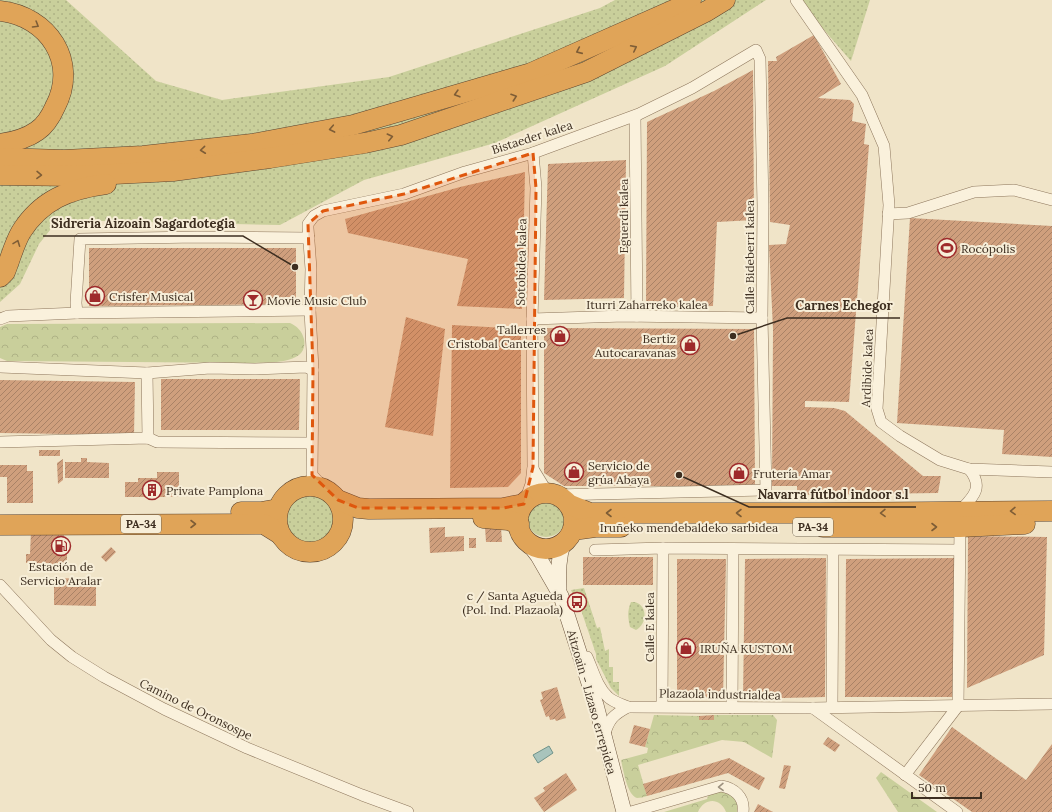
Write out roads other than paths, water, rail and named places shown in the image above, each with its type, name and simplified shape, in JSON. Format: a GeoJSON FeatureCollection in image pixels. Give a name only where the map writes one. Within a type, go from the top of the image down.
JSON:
{"type":"FeatureCollection","features":[{"type":"Feature","properties":{"kind":"highway"},"geometry":{"type":"LineString","coordinates":[[0,158],[64,160],[142,156],[252,144],[353,125],[531,73],[678,8],[691,0]]}},
{"type":"Feature","properties":{"kind":"highway"},"geometry":{"type":"LineString","coordinates":[[0,175],[75,176],[173,171],[365,143],[401,135],[586,72],[707,11],[725,0]]}},
{"type":"Feature","properties":{"kind":"highway"},"geometry":{"type":"LineString","coordinates":[[0,12],[7,12],[42,27],[56,45],[63,64],[64,83],[58,102],[49,119],[37,131],[19,140],[0,144]]}},
{"type":"Feature","properties":{"kind":"highway"},"geometry":{"type":"LineString","coordinates":[[0,277],[4,272],[20,234],[33,215],[49,202],[73,191],[105,184],[193,177],[298,163],[365,143]]}},
{"type":"Feature","properties":{"kind":"highway"},"geometry":{"type":"LineString","coordinates":[[280,534],[277,521],[278,509],[286,496],[297,488],[311,486],[358,508],[368,509],[503,508],[524,504],[535,496],[542,494],[559,498],[574,516],[568,537]]}},
{"type":"Feature","properties":{"kind":"highway"},"geometry":{"type":"LineString","coordinates":[[331,495],[343,515],[341,530]]}},
{"type":"Feature","properties":{"kind":"highway","name":"Iruñeko mendebaldeko sarbidea"},"geometry":{"type":"LineString","coordinates":[[559,498],[590,513],[959,519],[1052,523]]}},
{"type":"Feature","properties":{"kind":"highway"},"geometry":{"type":"LineString","coordinates":[[524,504],[519,516],[518,524],[522,535],[528,543]]}},
{"type":"Feature","properties":{"kind":"highway","name":"PA-34"},"geometry":{"type":"LineString","coordinates":[[0,511],[261,512],[278,509]]}},
{"type":"Feature","properties":{"kind":"highway","name":"Iruñeko mendebaldeko sarbidea"},"geometry":{"type":"LineString","coordinates":[[528,543],[540,549],[552,549],[568,537],[595,527],[959,519],[1052,511]]}},
{"type":"Feature","properties":{"kind":"highway","name":"PA-34"},"geometry":{"type":"LineString","coordinates":[[0,525],[264,524],[280,534],[288,544],[299,550],[314,552],[328,547],[338,536],[341,530],[357,521],[368,519],[469,517],[508,520],[518,524]]}},
{"type":"Feature","properties":{"kind":"street","name":"Ardibide kalea"},"geometry":{"type":"LineString","coordinates":[[796,0],[862,95],[884,146],[888,214],[877,409],[881,422],[900,436],[940,460],[969,470],[1052,472]]}},
{"type":"Feature","properties":{"kind":"street","name":"Bistaeder kalea"},"geometry":{"type":"LineString","coordinates":[[309,238],[308,224],[314,216],[323,211],[404,194],[465,172],[533,153],[635,116],[692,88],[756,50]]}},
{"type":"Feature","properties":{"kind":"street","name":"Calle Bideberri kalea"},"geometry":{"type":"LineString","coordinates":[[559,498],[766,490],[762,318],[763,206],[760,59],[756,50]]}},
{"type":"Feature","properties":{"kind":"street","name":"Eguerdi kalea"},"geometry":{"type":"LineString","coordinates":[[635,116],[637,316]]}},
{"type":"Feature","properties":{"kind":"street","name":"Sotobidea kalea"},"geometry":{"type":"LineString","coordinates":[[524,504],[530,488],[533,469],[532,318],[536,188],[533,153]]}},
{"type":"Feature","properties":{"kind":"street"},"geometry":{"type":"LineString","coordinates":[[888,214],[908,213],[974,192],[1014,190],[1052,200]]}},
{"type":"Feature","properties":{"kind":"street"},"geometry":{"type":"LineString","coordinates":[[77,313],[76,303],[80,239],[197,237],[309,238],[313,370],[311,443],[312,474],[331,495]]}},
{"type":"Feature","properties":{"kind":"street"},"geometry":{"type":"LineString","coordinates":[[0,319],[8,316],[77,313],[310,310]]}},
{"type":"Feature","properties":{"kind":"street","name":"Iturri Zaharreko kalea"},"geometry":{"type":"LineString","coordinates":[[532,318],[637,316],[762,318]]}},
{"type":"Feature","properties":{"kind":"street"},"geometry":{"type":"LineString","coordinates":[[0,367],[147,373],[210,368],[255,370],[306,367],[313,370]]}},
{"type":"Feature","properties":{"kind":"street"},"geometry":{"type":"LineString","coordinates":[[147,373],[148,438]]}},
{"type":"Feature","properties":{"kind":"street"},"geometry":{"type":"LineString","coordinates":[[0,442],[148,438],[157,442],[311,443]]}},
{"type":"Feature","properties":{"kind":"street"},"geometry":{"type":"LineString","coordinates":[[533,469],[544,487],[559,498]]}},
{"type":"Feature","properties":{"kind":"street"},"geometry":{"type":"LineString","coordinates":[[905,775],[958,706],[959,519],[974,496],[977,488],[974,475],[969,470]]}},
{"type":"Feature","properties":{"kind":"street"},"geometry":{"type":"LineString","coordinates":[[559,592],[559,557],[568,537]]}},
{"type":"Feature","properties":{"kind":"street"},"geometry":{"type":"LineString","coordinates":[[528,543],[538,556],[559,592]]}},
{"type":"Feature","properties":{"kind":"street","name":"Calle E kalea"},"geometry":{"type":"LineString","coordinates":[[662,706],[663,548]]}},
{"type":"Feature","properties":{"kind":"street"},"geometry":{"type":"LineString","coordinates":[[595,550],[733,548],[960,550]]}},
{"type":"Feature","properties":{"kind":"street"},"geometry":{"type":"LineString","coordinates":[[732,708],[733,548]]}},
{"type":"Feature","properties":{"kind":"street"},"geometry":{"type":"LineString","coordinates":[[832,707],[833,550]]}},
{"type":"Feature","properties":{"kind":"street","name":"Camino de Oronsospe"},"geometry":{"type":"LineString","coordinates":[[0,585],[51,640],[72,657],[104,677],[164,709],[247,748],[362,796],[408,812]]}},
{"type":"Feature","properties":{"kind":"street","name":"Aitzoain - Lizaso errepidea"},"geometry":{"type":"LineString","coordinates":[[559,592],[597,707],[624,812]]}},
{"type":"Feature","properties":{"kind":"street"},"geometry":{"type":"LineString","coordinates":[[576,640],[586,655],[603,691],[621,707],[612,716],[608,723],[604,737]]}},
{"type":"Feature","properties":{"kind":"street","name":"Plazaola industrialdea"},"geometry":{"type":"LineString","coordinates":[[597,707],[601,702],[621,707],[662,706],[732,708],[1052,704]]}},
{"type":"Feature","properties":{"kind":"street"},"geometry":{"type":"LineString","coordinates":[[813,708],[957,812]]}},
{"type":"Feature","properties":{"kind":"street"},"geometry":{"type":"LineString","coordinates":[[631,812],[720,786],[729,787],[739,794],[744,804],[743,812]]}},
{"type":"Feature","properties":{"kind":"water"},"geometry":{"type":"Polygon","coordinates":[[[549,746],[553,753],[538,763],[533,755],[549,746]]]}},
{"type":"Feature","properties":{"kind":"place","name":"Rocópolis"},"geometry":{"type":"Point","coordinates":[947,248]}},
{"type":"Feature","properties":{"kind":"place","name":"Sidreria Aizoain Sagardotegia"},"geometry":{"type":"Point","coordinates":[295,267]}},
{"type":"Feature","properties":{"kind":"place","name":"Crisfer Musical"},"geometry":{"type":"Point","coordinates":[95,296]}},
{"type":"Feature","properties":{"kind":"place","name":"Movie Music Club"},"geometry":{"type":"Point","coordinates":[253,300]}},
{"type":"Feature","properties":{"kind":"place","name":"Tallerres Cristobal Cantero"},"geometry":{"type":"Point","coordinates":[560,336]}},
{"type":"Feature","properties":{"kind":"place","name":"Carnes Echegor"},"geometry":{"type":"Point","coordinates":[733,336]}},
{"type":"Feature","properties":{"kind":"place","name":"Bertiz Autocaravanas"},"geometry":{"type":"Point","coordinates":[690,345]}},
{"type":"Feature","properties":{"kind":"place","name":"Servicio de grúa Abaya"},"geometry":{"type":"Point","coordinates":[574,472]}},
{"type":"Feature","properties":{"kind":"place","name":"Frutería Amar"},"geometry":{"type":"Point","coordinates":[739,473]}},
{"type":"Feature","properties":{"kind":"place","name":"Navarra fútbol indoor s.l"},"geometry":{"type":"Point","coordinates":[679,475]}},
{"type":"Feature","properties":{"kind":"place","name":"Private Pamplona"},"geometry":{"type":"Point","coordinates":[152,490]}},
{"type":"Feature","properties":{"kind":"place","name":"Estación de Servicio Aralar"},"geometry":{"type":"Point","coordinates":[61,546]}},
{"type":"Feature","properties":{"kind":"place","name":"c / Santa Agueda (Pol. Ind. Plazaola)"},"geometry":{"type":"Point","coordinates":[577,602]}},
{"type":"Feature","properties":{"kind":"place","name":"IRUÑA KUSTOM"},"geometry":{"type":"Point","coordinates":[686,648]}}]}
